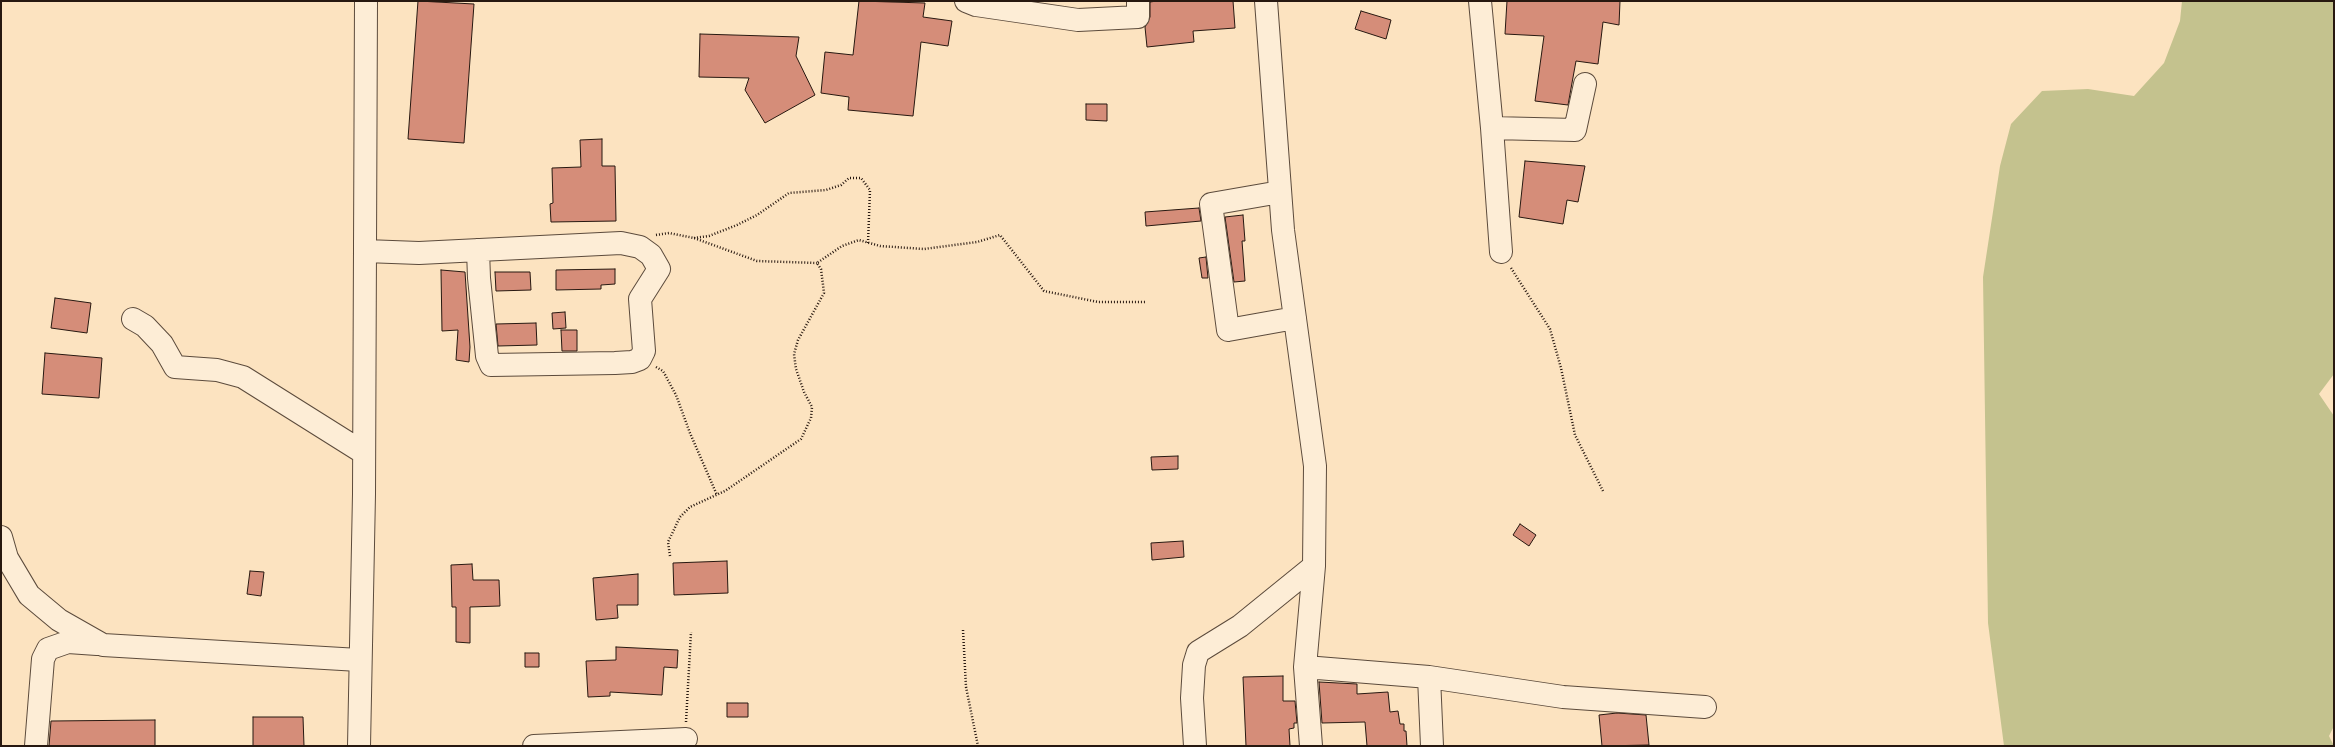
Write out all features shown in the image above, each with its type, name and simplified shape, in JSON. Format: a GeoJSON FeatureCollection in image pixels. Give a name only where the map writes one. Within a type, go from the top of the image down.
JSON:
{"type":"FeatureCollection","features":[{"type":"Feature","properties":{"kind":"street"},"geometry":{"type":"LineString","coordinates":[[359,746],[359,660],[364,453],[366,1]]}},
{"type":"Feature","properties":{"kind":"street"},"geometry":{"type":"LineString","coordinates":[[966,1],[976,5],[1078,20],[1138,17],[1138,1]]}},
{"type":"Feature","properties":{"kind":"street"},"geometry":{"type":"LineString","coordinates":[[1266,1],[1283,230],[1315,466],[1314,566],[1305,667],[1311,746]]}},
{"type":"Feature","properties":{"kind":"street"},"geometry":{"type":"LineString","coordinates":[[1480,1],[1492,128],[1501,252]]}},
{"type":"Feature","properties":{"kind":"street"},"geometry":{"type":"LineString","coordinates":[[1492,128],[1575,130],[1585,84]]}},
{"type":"Feature","properties":{"kind":"street"},"geometry":{"type":"LineString","coordinates":[[1280,192],[1211,204],[1228,330],[1295,318]]}},
{"type":"Feature","properties":{"kind":"street"},"geometry":{"type":"LineString","coordinates":[[365,251],[419,253],[478,250],[621,243],[640,247],[652,255],[659,269],[640,299],[644,351],[640,359],[632,362],[615,363],[491,364],[487,356],[479,278],[478,250]]}},
{"type":"Feature","properties":{"kind":"street"},"geometry":{"type":"LineString","coordinates":[[133,318],[145,326],[162,344],[175,367],[217,370],[243,377],[364,453]]}},
{"type":"Feature","properties":{"kind":"street"},"geometry":{"type":"LineString","coordinates":[[1,537],[7,558],[30,595],[59,620],[103,645]]}},
{"type":"Feature","properties":{"kind":"street"},"geometry":{"type":"LineString","coordinates":[[1196,746],[1192,698],[1194,665],[1198,652],[1240,626],[1314,566]]}},
{"type":"Feature","properties":{"kind":"street"},"geometry":{"type":"LineString","coordinates":[[36,746],[42,659],[48,649],[68,642],[359,660]]}},
{"type":"Feature","properties":{"kind":"street"},"geometry":{"type":"LineString","coordinates":[[1305,667],[1429,677],[1563,697],[1705,707]]}},
{"type":"Feature","properties":{"kind":"street"},"geometry":{"type":"LineString","coordinates":[[1429,677],[1432,746]]}},
{"type":"Feature","properties":{"kind":"street"},"geometry":{"type":"LineString","coordinates":[[534,746],[686,738]]}},
{"type":"Feature","properties":{"kind":"path"},"geometry":{"type":"LineString","coordinates":[[694,238],[709,236],[737,224],[757,214],[789,193],[826,190],[841,185],[849,178],[861,178],[870,190],[868,243]]}},
{"type":"Feature","properties":{"kind":"path"},"geometry":{"type":"LineString","coordinates":[[640,247],[654,235],[669,233],[694,238],[757,261],[817,263],[842,246],[859,240],[880,246],[924,249],[977,242],[1000,235],[1044,291],[1098,302],[1146,302]]}},
{"type":"Feature","properties":{"kind":"path"},"geometry":{"type":"LineString","coordinates":[[1501,252],[1550,329],[1561,368],[1575,435],[1603,491]]}},
{"type":"Feature","properties":{"kind":"path"},"geometry":{"type":"LineString","coordinates":[[670,556],[668,542],[680,517],[690,507],[717,495],[782,454],[802,439],[811,418],[812,407],[798,375],[794,354],[798,340],[824,293],[821,269],[817,263]]}},
{"type":"Feature","properties":{"kind":"path"},"geometry":{"type":"LineString","coordinates":[[640,359],[663,371],[676,395],[702,462],[717,495]]}},
{"type":"Feature","properties":{"kind":"path"},"geometry":{"type":"LineString","coordinates":[[963,630],[966,686],[978,746]]}},
{"type":"Feature","properties":{"kind":"path"},"geometry":{"type":"LineString","coordinates":[[686,738],[690,632]]}},
{"type":"Feature","properties":{"kind":"shaded area"},"geometry":{"type":"Polygon","coordinates":[[[2182,1],[2334,1],[2334,374],[2319,394],[2334,416],[2334,726],[2329,736],[2334,746],[2004,746],[1988,623],[1983,277],[2000,166],[2011,124],[2042,91],[2088,89],[2134,96],[2164,63],[2180,21],[2182,1]]]}},
{"type":"Feature","properties":{"kind":"building"},"geometry":{"type":"Polygon","coordinates":[[[418,1],[474,4],[464,143],[408,139],[418,1]]]}},
{"type":"Feature","properties":{"kind":"building"},"geometry":{"type":"Polygon","coordinates":[[[859,1],[925,3],[923,17],[952,21],[948,46],[921,42],[913,116],[848,110],[849,97],[821,93],[825,52],[853,55],[859,1]]]}},
{"type":"Feature","properties":{"kind":"building"},"geometry":{"type":"Polygon","coordinates":[[[1233,1],[1235,28],[1193,31],[1194,42],[1147,47],[1145,27],[1150,17],[1150,2],[1233,1]]]}},
{"type":"Feature","properties":{"kind":"building"},"geometry":{"type":"Polygon","coordinates":[[[1507,1],[1620,1],[1619,25],[1603,22],[1598,64],[1576,61],[1568,105],[1535,101],[1544,36],[1505,34],[1507,1]]]}},
{"type":"Feature","properties":{"kind":"building"},"geometry":{"type":"Polygon","coordinates":[[[1361,11],[1391,20],[1386,39],[1355,29],[1361,11]]]}},
{"type":"Feature","properties":{"kind":"building"},"geometry":{"type":"Polygon","coordinates":[[[700,34],[799,37],[796,56],[815,95],[765,123],[745,90],[749,78],[699,77],[700,34]]]}},
{"type":"Feature","properties":{"kind":"building"},"geometry":{"type":"Polygon","coordinates":[[[1086,104],[1107,104],[1107,121],[1086,120],[1086,104]]]}},
{"type":"Feature","properties":{"kind":"building"},"geometry":{"type":"Polygon","coordinates":[[[602,139],[602,166],[615,166],[616,221],[551,222],[550,204],[553,203],[552,168],[581,167],[580,140],[602,139]]]}},
{"type":"Feature","properties":{"kind":"building"},"geometry":{"type":"Polygon","coordinates":[[[1525,161],[1585,166],[1578,202],[1567,200],[1563,224],[1519,217],[1525,161]]]}},
{"type":"Feature","properties":{"kind":"building"},"geometry":{"type":"Polygon","coordinates":[[[1199,208],[1201,221],[1146,226],[1145,212],[1199,208]]]}},
{"type":"Feature","properties":{"kind":"building"},"geometry":{"type":"Polygon","coordinates":[[[1243,215],[1245,241],[1242,241],[1245,281],[1234,282],[1225,217],[1243,215]]]}},
{"type":"Feature","properties":{"kind":"building"},"geometry":{"type":"Polygon","coordinates":[[[1206,257],[1208,278],[1202,278],[1199,258],[1206,257]]]}},
{"type":"Feature","properties":{"kind":"building"},"geometry":{"type":"Polygon","coordinates":[[[615,269],[615,284],[601,285],[601,289],[556,290],[556,270],[615,269]]]}},
{"type":"Feature","properties":{"kind":"building"},"geometry":{"type":"Polygon","coordinates":[[[441,270],[465,272],[470,347],[469,362],[456,360],[458,330],[442,331],[441,270]]]}},
{"type":"Feature","properties":{"kind":"building"},"geometry":{"type":"Polygon","coordinates":[[[495,272],[530,272],[531,290],[496,291],[495,272]]]}},
{"type":"Feature","properties":{"kind":"building"},"geometry":{"type":"Polygon","coordinates":[[[55,298],[91,303],[87,333],[51,328],[55,298]]]}},
{"type":"Feature","properties":{"kind":"building"},"geometry":{"type":"Polygon","coordinates":[[[565,312],[566,328],[553,329],[552,313],[565,312]]]}},
{"type":"Feature","properties":{"kind":"building"},"geometry":{"type":"Polygon","coordinates":[[[536,323],[537,345],[498,346],[496,324],[536,323]]]}},
{"type":"Feature","properties":{"kind":"building"},"geometry":{"type":"Polygon","coordinates":[[[561,330],[577,330],[577,351],[562,351],[561,330]]]}},
{"type":"Feature","properties":{"kind":"building"},"geometry":{"type":"Polygon","coordinates":[[[45,353],[102,358],[99,398],[42,394],[45,353]]]}},
{"type":"Feature","properties":{"kind":"building"},"geometry":{"type":"Polygon","coordinates":[[[1178,456],[1178,469],[1152,470],[1151,457],[1178,456]]]}},
{"type":"Feature","properties":{"kind":"building"},"geometry":{"type":"Polygon","coordinates":[[[1520,524],[1536,535],[1529,546],[1513,535],[1520,524]]]}},
{"type":"Feature","properties":{"kind":"building"},"geometry":{"type":"Polygon","coordinates":[[[1183,541],[1184,557],[1152,560],[1151,543],[1183,541]]]}},
{"type":"Feature","properties":{"kind":"building"},"geometry":{"type":"Polygon","coordinates":[[[727,561],[728,593],[674,595],[673,563],[727,561]]]}},
{"type":"Feature","properties":{"kind":"building"},"geometry":{"type":"Polygon","coordinates":[[[472,564],[473,580],[499,580],[500,606],[470,607],[470,643],[456,642],[456,607],[452,607],[451,565],[472,564]]]}},
{"type":"Feature","properties":{"kind":"building"},"geometry":{"type":"Polygon","coordinates":[[[250,571],[264,572],[261,596],[247,594],[250,571]]]}},
{"type":"Feature","properties":{"kind":"building"},"geometry":{"type":"Polygon","coordinates":[[[638,574],[638,605],[617,605],[618,618],[596,620],[593,578],[638,574]]]}},
{"type":"Feature","properties":{"kind":"building"},"geometry":{"type":"Polygon","coordinates":[[[616,647],[678,650],[677,668],[664,667],[662,695],[610,692],[610,696],[588,697],[586,661],[616,660],[616,647]]]}},
{"type":"Feature","properties":{"kind":"building"},"geometry":{"type":"Polygon","coordinates":[[[525,653],[539,653],[539,667],[525,667],[525,653]]]}},
{"type":"Feature","properties":{"kind":"building"},"geometry":{"type":"Polygon","coordinates":[[[1283,676],[1283,701],[1295,701],[1297,723],[1294,723],[1294,728],[1289,729],[1290,746],[1246,746],[1243,677],[1283,676]]]}},
{"type":"Feature","properties":{"kind":"building"},"geometry":{"type":"Polygon","coordinates":[[[1319,682],[1357,684],[1357,694],[1388,692],[1390,712],[1398,711],[1400,724],[1404,724],[1404,731],[1406,731],[1407,746],[1367,746],[1365,722],[1322,723],[1319,682]]]}},
{"type":"Feature","properties":{"kind":"building"},"geometry":{"type":"Polygon","coordinates":[[[727,703],[748,703],[748,717],[727,717],[727,703]]]}},
{"type":"Feature","properties":{"kind":"building"},"geometry":{"type":"Polygon","coordinates":[[[1617,713],[1646,715],[1649,745],[1602,746],[1599,715],[1617,713]]]}},
{"type":"Feature","properties":{"kind":"building"},"geometry":{"type":"Polygon","coordinates":[[[253,717],[303,717],[304,746],[253,746],[253,717]]]}},
{"type":"Feature","properties":{"kind":"building"},"geometry":{"type":"Polygon","coordinates":[[[155,720],[155,746],[49,746],[51,721],[155,720]]]}}]}
